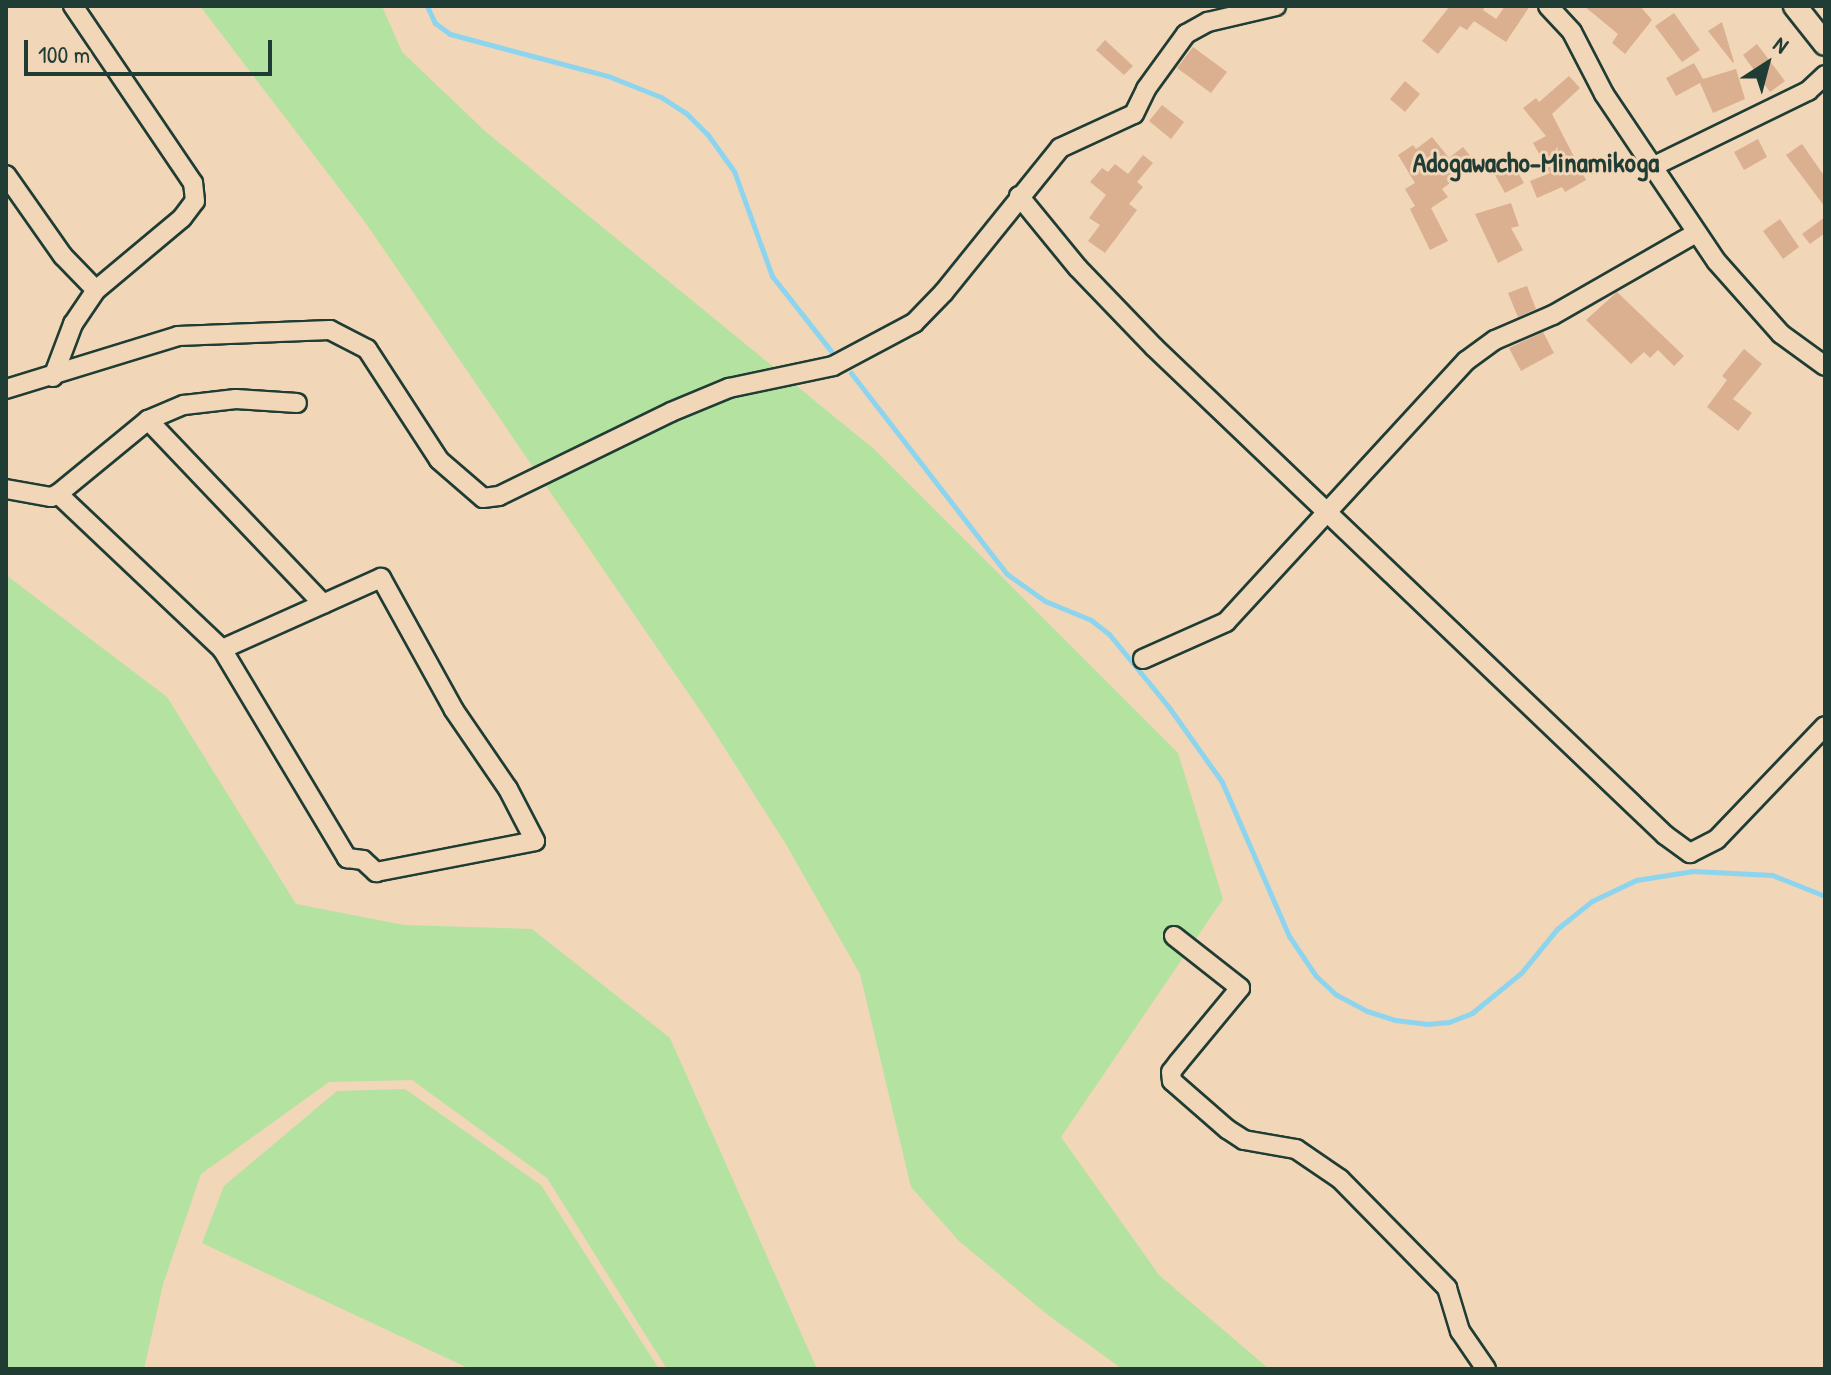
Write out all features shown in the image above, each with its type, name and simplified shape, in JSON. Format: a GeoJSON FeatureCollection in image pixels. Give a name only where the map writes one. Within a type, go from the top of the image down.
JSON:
{"type":"FeatureCollection","features":[{"type":"Feature","properties":{"kind":"main road"},"geometry":{"type":"LineString","coordinates":[[1795,6],[1825,44]]}},
{"type":"Feature","properties":{"kind":"street"},"geometry":{"type":"LineString","coordinates":[[53,377],[73,324],[96,290],[182,218],[195,201],[193,183],[73,6]]}},
{"type":"Feature","properties":{"kind":"street"},"geometry":{"type":"LineString","coordinates":[[6,389],[178,336],[330,330],[351,338],[367,349],[439,460],[483,498],[499,496],[671,412],[729,388],[833,366],[914,323],[944,292],[1060,148],[1134,114],[1177,45],[1204,14],[1276,6]]}},
{"type":"Feature","properties":{"kind":"street"},"geometry":{"type":"LineString","coordinates":[[1548,6],[1572,32],[1604,94],[1696,233],[1781,334],[1825,366]]}},
{"type":"Feature","properties":{"kind":"street"},"geometry":{"type":"LineString","coordinates":[[1652,167],[1808,91],[1825,75]]}},
{"type":"Feature","properties":{"kind":"street"},"geometry":{"type":"LineString","coordinates":[[6,175],[63,256],[96,290]]}},
{"type":"Feature","properties":{"kind":"street"},"geometry":{"type":"LineString","coordinates":[[1019,196],[1078,268],[1154,347],[1665,835],[1690,853],[1717,839],[1825,726]]}},
{"type":"Feature","properties":{"kind":"street"},"geometry":{"type":"LineString","coordinates":[[1143,659],[1226,622],[1466,361],[1495,340],[1553,315],[1696,233]]}},
{"type":"Feature","properties":{"kind":"street"},"geometry":{"type":"LineString","coordinates":[[6,489],[51,497],[58,494],[148,420],[184,405],[236,399],[297,403]]}},
{"type":"Feature","properties":{"kind":"street"},"geometry":{"type":"LineString","coordinates":[[148,420],[323,604]]}},
{"type":"Feature","properties":{"kind":"street"},"geometry":{"type":"LineString","coordinates":[[58,494],[222,649],[347,858],[363,860],[376,872],[535,841],[508,789],[454,710],[381,578],[222,649]]}},
{"type":"Feature","properties":{"kind":"street"},"geometry":{"type":"LineString","coordinates":[[1174,936],[1240,988],[1171,1072],[1172,1081],[1244,1140],[1296,1149],[1340,1179],[1447,1288],[1460,1331],[1486,1369]]}},
{"type":"Feature","properties":{"kind":"green space"},"geometry":{"type":"Polygon","coordinates":[[[200,6],[382,6],[402,52],[486,132],[875,450],[1178,753],[1223,899],[1061,1137],[1159,1275],[1269,1369],[1122,1369],[1048,1315],[959,1241],[911,1187],[860,974],[787,846],[708,722],[365,222],[200,6]]]}},
{"type":"Feature","properties":{"kind":"green space"},"geometry":{"type":"Polygon","coordinates":[[[6,575],[167,697],[296,904],[404,925],[532,929],[670,1038],[817,1369],[667,1369],[547,1178],[412,1080],[329,1082],[201,1174],[163,1284],[144,1369],[6,1369],[6,575]]]}},
{"type":"Feature","properties":{"kind":"green space"},"geometry":{"type":"Polygon","coordinates":[[[405,1089],[541,1185],[659,1369],[470,1369],[202,1243],[224,1186],[337,1091],[405,1089]]]}},
{"type":"Feature","properties":{"kind":"building"},"geometry":{"type":"Polygon","coordinates":[[[1450,6],[1485,6],[1483,10],[1496,19],[1505,6],[1530,6],[1506,42],[1474,21],[1467,30],[1460,26],[1438,54],[1422,41],[1450,6]]]}},
{"type":"Feature","properties":{"kind":"building"},"geometry":{"type":"Polygon","coordinates":[[[1584,6],[1640,6],[1652,20],[1625,54],[1612,43],[1618,34],[1584,6]]]}},
{"type":"Feature","properties":{"kind":"building"},"geometry":{"type":"Polygon","coordinates":[[[1674,13],[1700,50],[1682,62],[1655,26],[1674,13]]]}},
{"type":"Feature","properties":{"kind":"building"},"geometry":{"type":"Polygon","coordinates":[[[1722,22],[1734,62],[1733,63],[1708,31],[1722,22]]]}},
{"type":"Feature","properties":{"kind":"building"},"geometry":{"type":"Polygon","coordinates":[[[1105,40],[1133,66],[1124,75],[1096,50],[1105,40]]]}},
{"type":"Feature","properties":{"kind":"building"},"geometry":{"type":"Polygon","coordinates":[[[1757,44],[1785,81],[1770,92],[1743,55],[1757,44]]]}},
{"type":"Feature","properties":{"kind":"building"},"geometry":{"type":"Polygon","coordinates":[[[1193,47],[1227,72],[1211,93],[1177,68],[1193,47]]]}},
{"type":"Feature","properties":{"kind":"building"},"geometry":{"type":"Polygon","coordinates":[[[1694,63],[1703,79],[1736,69],[1745,99],[1713,113],[1700,83],[1676,96],[1666,78],[1694,63]]]}},
{"type":"Feature","properties":{"kind":"building"},"geometry":{"type":"Polygon","coordinates":[[[1569,76],[1580,88],[1552,114],[1586,180],[1565,192],[1562,187],[1537,198],[1530,181],[1550,173],[1533,143],[1546,136],[1523,108],[1536,98],[1539,102],[1569,76]]]}},
{"type":"Feature","properties":{"kind":"building"},"geometry":{"type":"Polygon","coordinates":[[[1405,81],[1420,94],[1405,112],[1390,99],[1405,81]]]}},
{"type":"Feature","properties":{"kind":"building"},"geometry":{"type":"Polygon","coordinates":[[[1162,105],[1184,122],[1171,139],[1149,121],[1162,105]]]}},
{"type":"Feature","properties":{"kind":"building"},"geometry":{"type":"Polygon","coordinates":[[[1432,137],[1449,158],[1463,147],[1476,163],[1442,189],[1448,197],[1431,208],[1448,241],[1430,250],[1410,209],[1415,206],[1405,189],[1415,183],[1398,155],[1413,145],[1416,149],[1432,137]]]}},
{"type":"Feature","properties":{"kind":"building"},"geometry":{"type":"Polygon","coordinates":[[[1758,139],[1767,157],[1744,170],[1734,152],[1758,139]]]}},
{"type":"Feature","properties":{"kind":"building"},"geometry":{"type":"Polygon","coordinates":[[[1802,144],[1825,177],[1825,207],[1786,155],[1802,144]]]}},
{"type":"Feature","properties":{"kind":"building"},"geometry":{"type":"Polygon","coordinates":[[[1143,155],[1153,163],[1137,182],[1143,187],[1129,204],[1137,210],[1105,253],[1088,241],[1100,225],[1089,218],[1106,195],[1090,182],[1102,168],[1108,172],[1115,164],[1128,174],[1143,155]]]}},
{"type":"Feature","properties":{"kind":"building"},"geometry":{"type":"Polygon","coordinates":[[[1510,158],[1524,183],[1505,193],[1491,168],[1510,158]]]}},
{"type":"Feature","properties":{"kind":"building"},"geometry":{"type":"Polygon","coordinates":[[[1511,203],[1519,226],[1511,228],[1523,250],[1498,263],[1475,214],[1511,203]]]}},
{"type":"Feature","properties":{"kind":"building"},"geometry":{"type":"Polygon","coordinates":[[[1825,217],[1825,233],[1810,244],[1802,234],[1825,217]]]}},
{"type":"Feature","properties":{"kind":"building"},"geometry":{"type":"Polygon","coordinates":[[[1780,219],[1799,247],[1783,259],[1763,231],[1780,219]]]}},
{"type":"Feature","properties":{"kind":"building"},"geometry":{"type":"Polygon","coordinates":[[[1527,286],[1536,309],[1518,317],[1508,293],[1527,286]]]}},
{"type":"Feature","properties":{"kind":"building"},"geometry":{"type":"Polygon","coordinates":[[[1617,292],[1684,356],[1674,366],[1658,350],[1650,358],[1644,352],[1631,364],[1586,320],[1617,292]]]}},
{"type":"Feature","properties":{"kind":"building"},"geometry":{"type":"Polygon","coordinates":[[[1543,332],[1554,353],[1521,371],[1509,348],[1543,332]]]}},
{"type":"Feature","properties":{"kind":"building"},"geometry":{"type":"Polygon","coordinates":[[[1744,349],[1762,364],[1733,399],[1752,413],[1738,431],[1707,407],[1727,380],[1722,376],[1744,349]]]}},
{"type":"Feature","properties":{"kind":"waterway"},"geometry":{"type":"LineString","coordinates":[[427,6],[435,23],[450,34],[608,76],[661,97],[686,113],[708,135],[734,171],[772,276],[831,351]]}},
{"type":"Feature","properties":{"kind":"waterway"},"geometry":{"type":"LineString","coordinates":[[851,373],[1007,574],[1045,601],[1091,620],[1109,634],[1168,706],[1222,782],[1289,936],[1316,976],[1335,994],[1367,1011],[1395,1020],[1426,1024],[1449,1022],[1472,1013],[1521,973],[1557,929],[1592,901],[1636,880],[1693,871],[1772,875],[1825,896]]}},
{"type":"Feature","properties":{"kind":"district","name":"Adogawacho-Minamikoga"},"geometry":{"type":"Point","coordinates":[1536,162]}}]}
